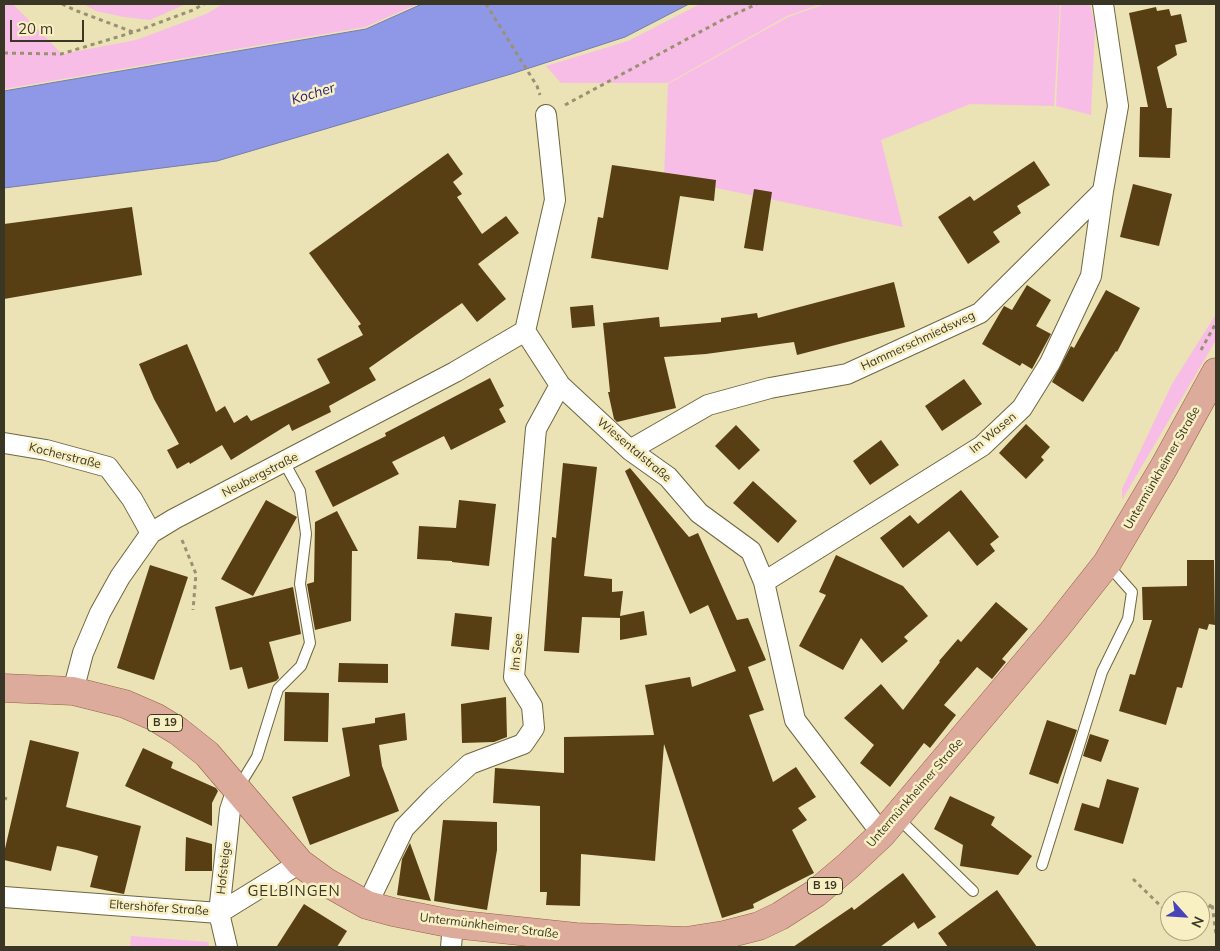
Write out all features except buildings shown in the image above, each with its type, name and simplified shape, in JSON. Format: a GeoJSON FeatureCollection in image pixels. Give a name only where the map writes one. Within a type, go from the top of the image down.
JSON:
{"type":"FeatureCollection","features":[{"type":"Feature","properties":{"kind":"main road","name":"Untermünkheimer Straße"},"geometry":{"type":"LineString","coordinates":[[237,789],[300,863],[326,882],[367,905],[392,912],[452,936],[576,937],[686,941],[724,935],[759,926],[780,916],[816,893],[849,866],[889,825],[1055,629],[1107,563],[1213,386]]}},
{"type":"Feature","properties":{"kind":"main road","name":"B 19"},"geometry":{"type":"LineString","coordinates":[[4,688],[73,691],[125,704],[155,717],[192,741],[237,789]]}},
{"type":"Feature","properties":{"kind":"street"},"geometry":{"type":"LineString","coordinates":[[1103,191],[1118,106],[1104,4]]}},
{"type":"Feature","properties":{"kind":"street"},"geometry":{"type":"LineString","coordinates":[[525,331],[555,200],[546,115]]}},
{"type":"Feature","properties":{"kind":"street","name":"Hammerschmiedsweg"},"geometry":{"type":"LineString","coordinates":[[630,450],[708,405],[770,388],[847,374],[980,313],[1103,191]]}},
{"type":"Feature","properties":{"kind":"street","name":"Im Wasen"},"geometry":{"type":"LineString","coordinates":[[764,582],[982,446],[1022,408],[1050,363],[1091,276],[1103,191]]}},
{"type":"Feature","properties":{"kind":"street","name":"Wiesentalstraße"},"geometry":{"type":"LineString","coordinates":[[525,331],[560,385],[630,450],[668,477],[699,513],[750,551],[764,582],[795,720],[889,825]]}},
{"type":"Feature","properties":{"kind":"street","name":"Neubergstraße"},"geometry":{"type":"LineString","coordinates":[[73,691],[83,653],[100,613],[120,577],[151,533],[174,519],[455,372],[525,331]]}},
{"type":"Feature","properties":{"kind":"street","name":"Im See"},"geometry":{"type":"LineString","coordinates":[[367,905],[404,828],[470,764],[523,744],[534,728],[532,706],[514,678],[536,429],[560,385]]}},
{"type":"Feature","properties":{"kind":"street","name":"Kocherstraße"},"geometry":{"type":"LineString","coordinates":[[4,442],[46,450],[108,467],[132,499],[151,533]]}},
{"type":"Feature","properties":{"kind":"street","name":"Hofsteige"},"geometry":{"type":"LineString","coordinates":[[227,947],[219,912],[230,810],[237,789]]}},
{"type":"Feature","properties":{"kind":"street","name":"Eltershöfer Straße"},"geometry":{"type":"LineString","coordinates":[[4,897],[219,912],[300,863]]}},
{"type":"Feature","properties":{"kind":"lane"},"geometry":{"type":"LineString","coordinates":[[237,789],[257,757],[278,689],[301,666],[310,644],[300,584],[306,534],[300,491],[284,462]]}},
{"type":"Feature","properties":{"kind":"lane"},"geometry":{"type":"LineString","coordinates":[[1042,865],[1102,672],[1128,619],[1132,592],[1107,563]]}},
{"type":"Feature","properties":{"kind":"lane"},"geometry":{"type":"LineString","coordinates":[[889,825],[973,890]]}},
{"type":"Feature","properties":{"kind":"path"},"geometry":{"type":"LineString","coordinates":[[62,4],[134,32]]}},
{"type":"Feature","properties":{"kind":"path"},"geometry":{"type":"LineString","coordinates":[[4,53],[61,54],[134,32],[204,4]]}},
{"type":"Feature","properties":{"kind":"path"},"geometry":{"type":"LineString","coordinates":[[486,4],[537,86]]}},
{"type":"Feature","properties":{"kind":"path"},"geometry":{"type":"LineString","coordinates":[[546,115],[724,19],[756,4]]}},
{"type":"Feature","properties":{"kind":"path"},"geometry":{"type":"LineString","coordinates":[[174,519],[196,574],[192,610]]}},
{"type":"Feature","properties":{"kind":"path"},"geometry":{"type":"LineString","coordinates":[[1133,879],[1160,905]]}},
{"type":"Feature","properties":{"kind":"path"},"geometry":{"type":"LineString","coordinates":[[1210,906],[1212,903],[1216,935]]}},
{"type":"Feature","properties":{"kind":"shaded area"},"geometry":{"type":"Polygon","coordinates":[[[4,4],[13,4],[62,54],[136,40],[206,14],[223,4],[418,4],[365,27],[4,89],[4,4]]]}},
{"type":"Feature","properties":{"kind":"shaded area"},"geometry":{"type":"Polygon","coordinates":[[[83,4],[186,4],[150,20],[96,11],[83,4]]]}},
{"type":"Feature","properties":{"kind":"shaded area"},"geometry":{"type":"Polygon","coordinates":[[[700,4],[821,4],[787,16],[668,83],[561,83],[546,66],[628,41],[700,4]]]}},
{"type":"Feature","properties":{"kind":"shaded area"},"geometry":{"type":"Polygon","coordinates":[[[825,4],[1060,4],[1054,106],[970,104],[881,140],[903,227],[664,177],[668,84],[788,17],[825,4]]]}},
{"type":"Feature","properties":{"kind":"shaded area"},"geometry":{"type":"Polygon","coordinates":[[[1061,4],[1090,4],[1095,26],[1091,115],[1056,106],[1061,4]]]}},
{"type":"Feature","properties":{"kind":"shaded area"},"geometry":{"type":"Polygon","coordinates":[[[1216,314],[1216,340],[1122,500],[1122,489],[1172,384],[1216,314]]]}},
{"type":"Feature","properties":{"kind":"shaded area"},"geometry":{"type":"Polygon","coordinates":[[[131,936],[208,942],[209,947],[130,947],[131,936]]]}},
{"type":"Feature","properties":{"kind":"water","name":"Kocher"},"geometry":{"type":"Polygon","coordinates":[[[422,4],[689,4],[625,37],[511,74],[217,161],[4,188],[4,91],[366,29],[422,4]]]}},
{"type":"Feature","properties":{"kind":"district","name":"GELBINGEN"},"geometry":{"type":"Point","coordinates":[294,891]}}]}
